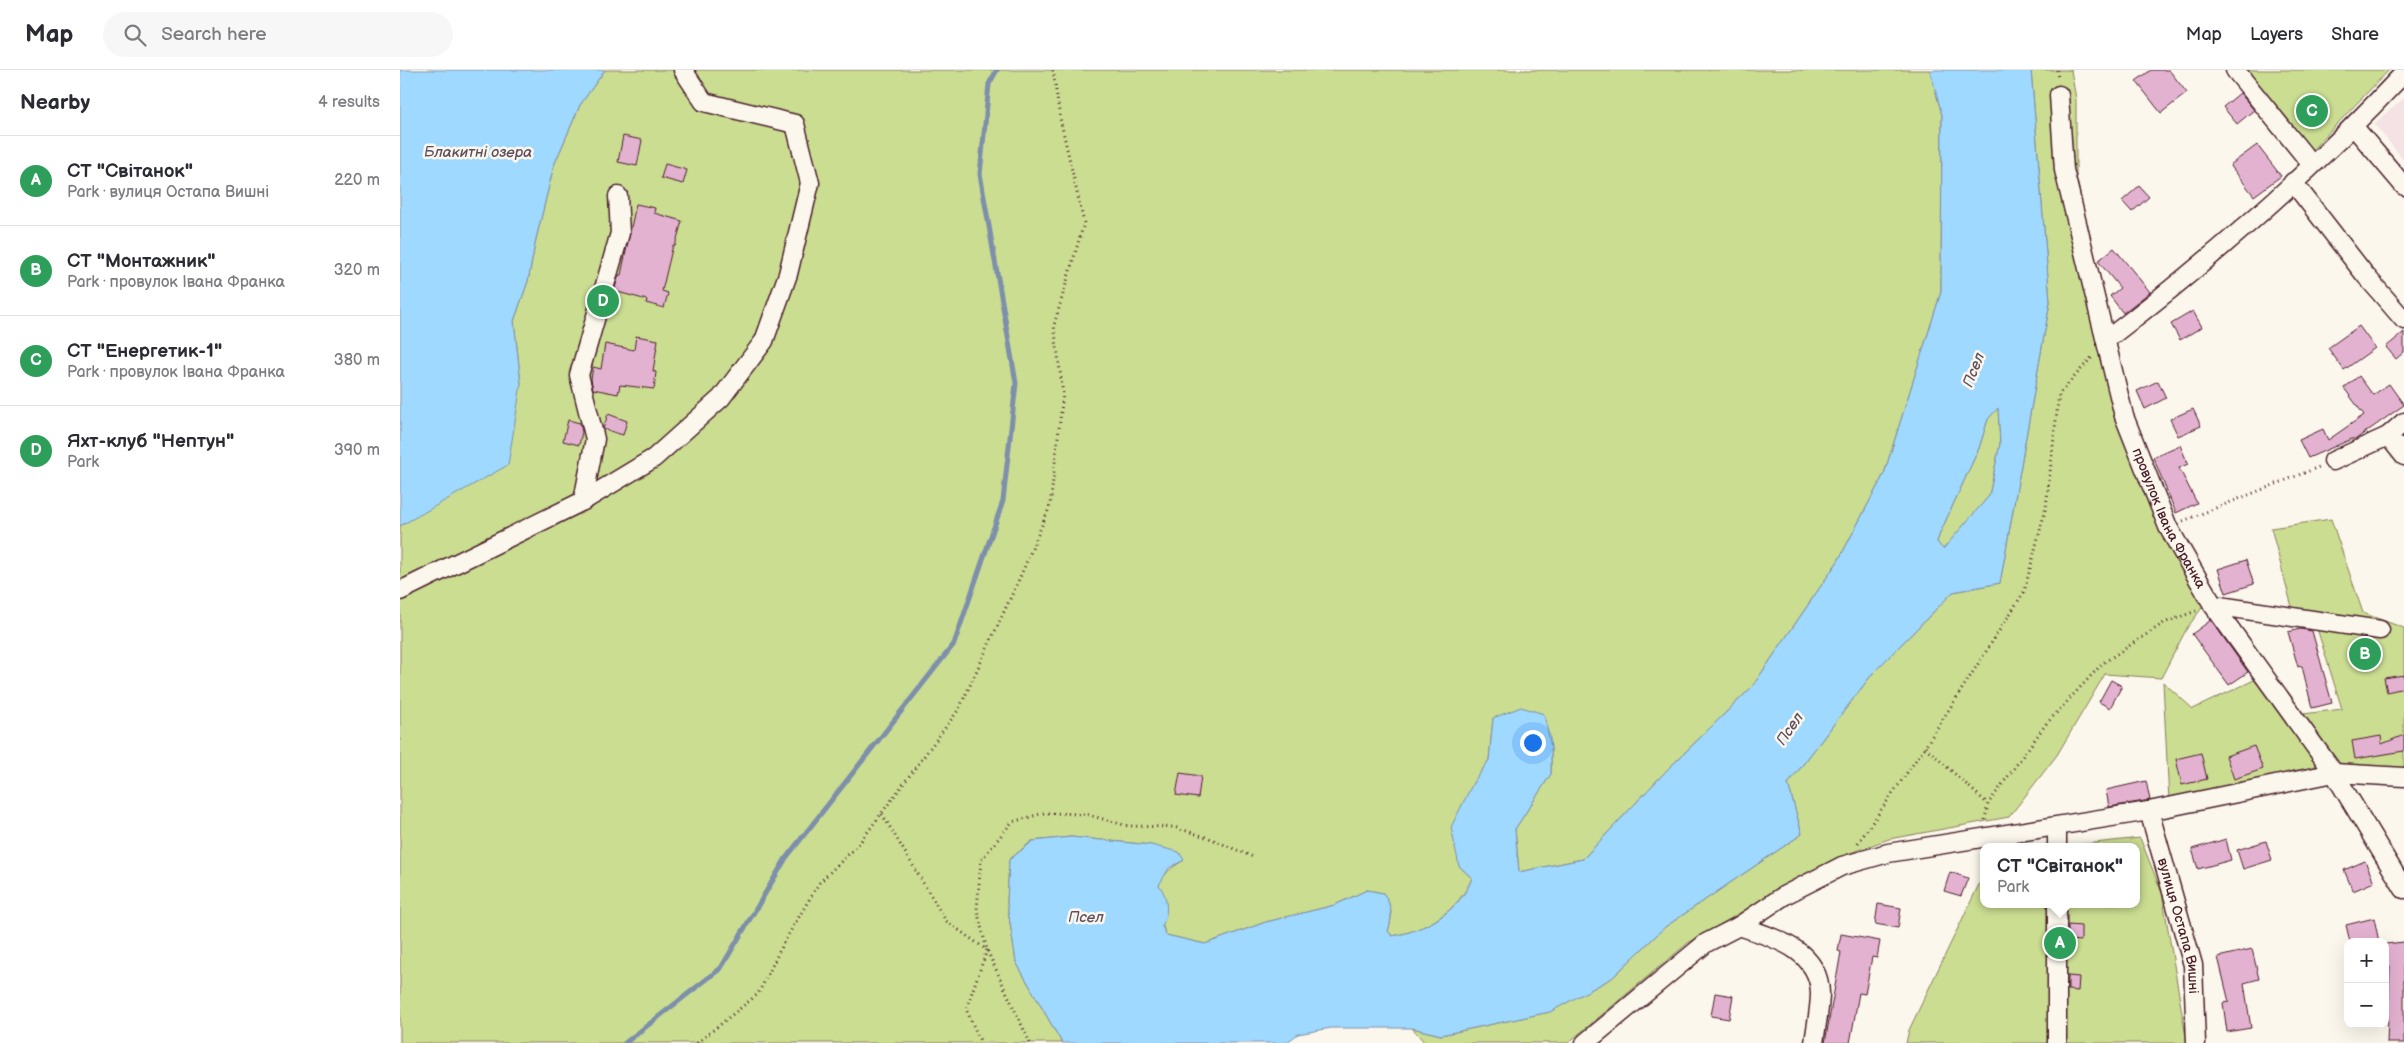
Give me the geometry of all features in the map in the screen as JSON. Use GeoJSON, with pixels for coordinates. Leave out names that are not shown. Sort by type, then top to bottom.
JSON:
{"type":"FeatureCollection","features":[{"type":"Feature","properties":{"kind":"street"},"geometry":{"type":"LineString","coordinates":[[400,591],[583,501],[654,458],[721,398],[764,340],[788,274],[810,183],[795,124],[704,102],[683,70]]}},
{"type":"Feature","properties":{"kind":"street"},"geometry":{"type":"LineString","coordinates":[[2235,70],[2312,165]]}},
{"type":"Feature","properties":{"kind":"street"},"geometry":{"type":"LineString","coordinates":[[2106,340],[2183,281],[2354,127],[2404,73]]}},
{"type":"Feature","properties":{"kind":"street","name":"провулок Івана Франка"},"geometry":{"type":"LineString","coordinates":[[2059,95],[2064,170],[2124,416],[2168,527],[2214,605],[2334,773],[2404,889]]}},
{"type":"Feature","properties":{"kind":"street"},"geometry":{"type":"LineString","coordinates":[[2354,127],[2404,186]]}},
{"type":"Feature","properties":{"kind":"street"},"geometry":{"type":"LineString","coordinates":[[2293,182],[2366,276],[2404,320]]}},
{"type":"Feature","properties":{"kind":"street"},"geometry":{"type":"LineString","coordinates":[[583,501],[595,439],[579,375],[620,233],[618,196]]}},
{"type":"Feature","properties":{"kind":"street"},"geometry":{"type":"LineString","coordinates":[[2333,461],[2388,436],[2404,422]]}},
{"type":"Feature","properties":{"kind":"street"},"geometry":{"type":"LineString","coordinates":[[2388,436],[2404,456]]}},
{"type":"Feature","properties":{"kind":"street"},"geometry":{"type":"LineString","coordinates":[[2214,605],[2380,630]]}},
{"type":"Feature","properties":{"kind":"street"},"geometry":{"type":"LineString","coordinates":[[1586,1043],[1706,943],[1739,926],[1785,896],[1842,866],[1888,853],[2149,811],[2334,773],[2404,777]]}},
{"type":"Feature","properties":{"kind":"street","name":"вулиця Остапа Вишні"},"geometry":{"type":"LineString","coordinates":[[2149,811],[2193,965],[2196,1043]]}},
{"type":"Feature","properties":{"kind":"street"},"geometry":{"type":"LineString","coordinates":[[2057,827],[2057,843]]}},
{"type":"Feature","properties":{"kind":"street"},"geometry":{"type":"LineString","coordinates":[[2057,908],[2057,1043]]}},
{"type":"Feature","properties":{"kind":"street"},"geometry":{"type":"LineString","coordinates":[[1739,926],[1773,937],[1805,954],[1820,991],[1814,1043]]}},
{"type":"Feature","properties":{"kind":"path"},"geometry":{"type":"LineString","coordinates":[[697,1043],[758,994],[784,942],[819,883],[858,845],[959,710],[1021,575],[1050,506],[1063,394],[1054,325],[1084,223],[1060,118],[1053,70]]}},
{"type":"Feature","properties":{"kind":"path"},"geometry":{"type":"LineString","coordinates":[[1842,866],[1925,747],[2024,592],[2046,506],[2059,394],[2106,340]]}},
{"type":"Feature","properties":{"kind":"path"},"geometry":{"type":"LineString","coordinates":[[2168,527],[2333,461]]}},
{"type":"Feature","properties":{"kind":"path"},"geometry":{"type":"LineString","coordinates":[[1983,837],[1988,804],[2046,724],[2103,663],[2164,623],[2214,605]]}},
{"type":"Feature","properties":{"kind":"path"},"geometry":{"type":"LineString","coordinates":[[1925,747],[1988,804]]}},
{"type":"Feature","properties":{"kind":"path"},"geometry":{"type":"LineString","coordinates":[[1030,1043],[987,950],[977,910],[981,860],[1012,822],[1044,813],[1085,814],[1128,826],[1174,826],[1209,838],[1253,857]]}},
{"type":"Feature","properties":{"kind":"path"},"geometry":{"type":"LineString","coordinates":[[882,814],[946,921],[987,950]]}},
{"type":"Feature","properties":{"kind":"path"},"geometry":{"type":"LineString","coordinates":[[980,1043],[966,1009],[987,950]]}},
{"type":"Feature","properties":{"kind":"shaded area"},"geometry":{"type":"Polygon","coordinates":[[[2404,98],[2404,160],[2374,124],[2404,98]]]}},
{"type":"Feature","properties":{"kind":"green space"},"geometry":{"type":"Polygon","coordinates":[[[605,70],[1930,70],[1942,115],[1941,292],[1884,474],[1838,561],[1752,687],[1666,771],[1583,859],[1519,872],[1515,829],[1551,774],[1551,747],[1493,719],[1489,760],[1473,783],[1459,866],[1472,878],[1466,890],[1450,910],[1428,924],[1404,933],[1392,936],[1388,931],[1391,911],[1386,898],[1383,893],[1367,890],[1335,905],[1266,922],[1205,944],[1166,935],[1159,910],[1159,885],[1166,873],[1184,860],[1151,845],[1071,837],[1032,841],[1009,860],[1007,903],[1016,962],[1062,1043],[400,1043],[400,526],[425,510],[521,384],[514,321],[528,281],[554,165],[580,105],[605,70]]]}},
{"type":"Feature","properties":{"kind":"green space"},"geometry":{"type":"Polygon","coordinates":[[[2031,70],[2071,70],[2076,99],[2076,175],[2122,391],[2179,532],[2213,593],[2187,628],[2161,678],[2105,674],[2057,755],[2009,817],[1889,839],[1836,858],[1688,943],[1568,1043],[1425,1043],[1412,1028],[1441,1035],[1549,1012],[1612,978],[1665,927],[1802,834],[1788,784],[1873,673],[1953,592],[2000,583],[2050,302],[2031,70]]]}},
{"type":"Feature","properties":{"kind":"green space"},"geometry":{"type":"Polygon","coordinates":[[[2241,70],[2389,70],[2309,153],[2241,70]]]}},
{"type":"Feature","properties":{"kind":"green space"},"geometry":{"type":"Polygon","coordinates":[[[1998,407],[2000,444],[1989,496],[1943,550],[1937,542],[1940,533],[1979,448],[1988,419],[1998,407]]]}},
{"type":"Feature","properties":{"kind":"green space"},"geometry":{"type":"Polygon","coordinates":[[[2331,519],[2363,613],[2404,628],[2404,769],[2169,801],[2163,682],[2193,709],[2254,680],[2288,716],[2342,709],[2316,625],[2293,611],[2271,528],[2331,519]]]}},
{"type":"Feature","properties":{"kind":"green space"},"geometry":{"type":"Polygon","coordinates":[[[2140,838],[2162,893],[2187,1043],[1906,1043],[1909,1030],[1980,882],[1980,908],[2140,908],[2140,843],[2094,843],[2140,838]]]}},
{"type":"Feature","properties":{"kind":"water","name":"Блакитні озера"},"geometry":{"type":"Polygon","coordinates":[[[400,70],[605,70],[580,105],[554,165],[528,281],[514,321],[521,384],[508,465],[400,526],[400,70]]]}},
{"type":"Feature","properties":{"kind":"water","name":"Псел"},"geometry":{"type":"Polygon","coordinates":[[[1930,70],[2031,70],[2050,302],[2000,583],[1953,592],[1873,673],[1788,784],[1802,834],[1665,927],[1612,978],[1550,1012],[1441,1035],[1412,1028],[1331,1028],[1298,1034],[1286,1043],[1062,1043],[1016,962],[1007,903],[1009,860],[1033,841],[1071,837],[1151,845],[1179,852],[1184,860],[1169,868],[1159,885],[1166,900],[1166,916],[1162,926],[1166,935],[1205,944],[1266,922],[1335,905],[1367,890],[1383,893],[1386,898],[1391,911],[1388,931],[1392,936],[1429,924],[1450,910],[1466,890],[1472,878],[1459,866],[1451,827],[1473,783],[1489,760],[1493,718],[1521,707],[1544,714],[1551,747],[1551,774],[1515,829],[1519,872],[1583,859],[1666,771],[1752,687],[1838,561],[1884,474],[1941,292],[1942,115],[1930,70]],[[1998,408],[1988,419],[1979,448],[1940,533],[1937,542],[1943,549],[1989,496],[2000,444],[1998,408]]]}},
{"type":"Feature","properties":{"kind":"building"},"geometry":{"type":"Polygon","coordinates":[[[2151,70],[2169,70],[2187,93],[2161,113],[2136,81],[2151,70]]]}},
{"type":"Feature","properties":{"kind":"building"},"geometry":{"type":"Polygon","coordinates":[[[2240,93],[2254,110],[2237,124],[2223,107],[2240,93]]]}},
{"type":"Feature","properties":{"kind":"building"},"geometry":{"type":"Polygon","coordinates":[[[623,136],[642,140],[637,166],[618,162],[623,136]]]}},
{"type":"Feature","properties":{"kind":"building"},"geometry":{"type":"Polygon","coordinates":[[[2257,145],[2281,176],[2254,196],[2230,165],[2257,145]]]}},
{"type":"Feature","properties":{"kind":"building"},"geometry":{"type":"Polygon","coordinates":[[[665,164],[687,170],[683,184],[661,178],[665,164]]]}},
{"type":"Feature","properties":{"kind":"building"},"geometry":{"type":"Polygon","coordinates":[[[2139,186],[2149,197],[2132,212],[2122,201],[2139,186]]]}},
{"type":"Feature","properties":{"kind":"building"},"geometry":{"type":"Polygon","coordinates":[[[636,204],[655,208],[654,213],[682,221],[675,246],[673,245],[662,291],[668,293],[664,308],[646,303],[647,300],[614,291],[619,275],[621,275],[636,204]]]}},
{"type":"Feature","properties":{"kind":"building"},"geometry":{"type":"Polygon","coordinates":[[[2114,248],[2150,292],[2123,313],[2110,296],[2120,288],[2098,261],[2114,248]]]}},
{"type":"Feature","properties":{"kind":"building"},"geometry":{"type":"Polygon","coordinates":[[[2193,311],[2202,327],[2180,340],[2171,324],[2193,311]]]}},
{"type":"Feature","properties":{"kind":"building"},"geometry":{"type":"Polygon","coordinates":[[[2359,326],[2375,348],[2344,370],[2328,348],[2359,326]]]}},
{"type":"Feature","properties":{"kind":"building"},"geometry":{"type":"Polygon","coordinates":[[[2404,332],[2404,352],[2396,359],[2386,347],[2404,332]]]}},
{"type":"Feature","properties":{"kind":"building"},"geometry":{"type":"Polygon","coordinates":[[[636,336],[658,340],[653,371],[656,372],[654,389],[620,385],[618,394],[593,389],[591,379],[593,367],[601,369],[605,344],[634,350],[636,336]]]}},
{"type":"Feature","properties":{"kind":"building"},"geometry":{"type":"Polygon","coordinates":[[[2359,376],[2373,395],[2389,384],[2404,405],[2356,439],[2308,458],[2299,440],[2323,429],[2328,440],[2364,415],[2344,388],[2359,376]]]}},
{"type":"Feature","properties":{"kind":"building"},"geometry":{"type":"Polygon","coordinates":[[[2158,381],[2166,398],[2145,409],[2137,391],[2158,381]]]}},
{"type":"Feature","properties":{"kind":"building"},"geometry":{"type":"Polygon","coordinates":[[[2193,409],[2201,426],[2178,436],[2170,419],[2193,409]]]}},
{"type":"Feature","properties":{"kind":"building"},"geometry":{"type":"Polygon","coordinates":[[[608,414],[627,421],[623,435],[603,429],[608,414]]]}},
{"type":"Feature","properties":{"kind":"building"},"geometry":{"type":"Polygon","coordinates":[[[568,420],[580,423],[582,432],[579,445],[563,441],[568,420]]]}},
{"type":"Feature","properties":{"kind":"building"},"geometry":{"type":"Polygon","coordinates":[[[2180,445],[2188,464],[2179,468],[2197,503],[2176,513],[2153,457],[2180,445]]]}},
{"type":"Feature","properties":{"kind":"building"},"geometry":{"type":"Polygon","coordinates":[[[2246,560],[2254,584],[2226,593],[2218,569],[2246,560]]]}},
{"type":"Feature","properties":{"kind":"building"},"geometry":{"type":"Polygon","coordinates":[[[2211,620],[2248,672],[2229,685],[2192,634],[2211,620]]]}},
{"type":"Feature","properties":{"kind":"building"},"geometry":{"type":"Polygon","coordinates":[[[2300,629],[2312,631],[2332,703],[2312,708],[2302,666],[2298,667],[2288,632],[2300,629]]]}},
{"type":"Feature","properties":{"kind":"building"},"geometry":{"type":"Polygon","coordinates":[[[2404,675],[2404,688],[2387,692],[2384,678],[2404,675]]]}},
{"type":"Feature","properties":{"kind":"building"},"geometry":{"type":"Polygon","coordinates":[[[2111,680],[2122,686],[2110,708],[2099,702],[2111,680]]]}},
{"type":"Feature","properties":{"kind":"building"},"geometry":{"type":"Polygon","coordinates":[[[2404,735],[2404,751],[2355,759],[2352,741],[2381,736],[2382,744],[2404,735]]]}},
{"type":"Feature","properties":{"kind":"building"},"geometry":{"type":"Polygon","coordinates":[[[2254,746],[2263,769],[2234,779],[2226,756],[2254,746]]]}},
{"type":"Feature","properties":{"kind":"building"},"geometry":{"type":"Polygon","coordinates":[[[2201,753],[2207,779],[2182,785],[2176,759],[2201,753]]]}},
{"type":"Feature","properties":{"kind":"building"},"geometry":{"type":"Polygon","coordinates":[[[1180,773],[1201,776],[1198,798],[1176,795],[1180,773]]]}},
{"type":"Feature","properties":{"kind":"building"},"geometry":{"type":"Polygon","coordinates":[[[2146,781],[2150,800],[2109,807],[2106,790],[2146,781]]]}},
{"type":"Feature","properties":{"kind":"building"},"geometry":{"type":"Polygon","coordinates":[[[2226,839],[2231,860],[2198,869],[2192,849],[2226,839]]]}},
{"type":"Feature","properties":{"kind":"building"},"geometry":{"type":"Polygon","coordinates":[[[2266,841],[2272,860],[2243,869],[2237,850],[2266,841]]]}},
{"type":"Feature","properties":{"kind":"building"},"geometry":{"type":"Polygon","coordinates":[[[2365,861],[2374,882],[2353,891],[2344,870],[2365,861]]]}},
{"type":"Feature","properties":{"kind":"building"},"geometry":{"type":"Polygon","coordinates":[[[1950,872],[1968,878],[1961,896],[1944,891],[1950,872]]]}},
{"type":"Feature","properties":{"kind":"building"},"geometry":{"type":"Polygon","coordinates":[[[1878,904],[1901,908],[1898,928],[1875,924],[1878,904]]]}},
{"type":"Feature","properties":{"kind":"building"},"geometry":{"type":"Polygon","coordinates":[[[2374,918],[2378,938],[2349,938],[2346,925],[2374,918]]]}},
{"type":"Feature","properties":{"kind":"building"},"geometry":{"type":"Polygon","coordinates":[[[2068,925],[2081,926],[2081,941],[2068,940],[2068,925]]]}},
{"type":"Feature","properties":{"kind":"building"},"geometry":{"type":"Polygon","coordinates":[[[1841,934],[1880,941],[1877,958],[1872,957],[1865,994],[1859,993],[1850,1043],[1825,1043],[1841,952],[1838,951],[1841,934]]]}},
{"type":"Feature","properties":{"kind":"building"},"geometry":{"type":"Polygon","coordinates":[[[2404,942],[2404,1043],[2387,1043],[2389,1028],[2389,944],[2404,942]]]}},
{"type":"Feature","properties":{"kind":"building"},"geometry":{"type":"Polygon","coordinates":[[[2252,949],[2259,979],[2244,983],[2251,1028],[2227,1032],[2223,1003],[2229,1002],[2218,957],[2252,949]]]}},
{"type":"Feature","properties":{"kind":"building"},"geometry":{"type":"Polygon","coordinates":[[[2068,976],[2079,977],[2078,991],[2068,990],[2068,976]]]}},
{"type":"Feature","properties":{"kind":"building"},"geometry":{"type":"Polygon","coordinates":[[[1715,993],[1733,996],[1729,1019],[1711,1016],[1715,993]]]}},
{"type":"Feature","properties":{"kind":"waterway"},"geometry":{"type":"LineString","coordinates":[[625,1043],[721,968],[786,858],[954,644],[1003,501],[1016,383],[980,174],[989,84],[997,70]]}},
{"type":"Feature","properties":{"kind":"place","name":"СТ \"Енергетик-1\""},"geometry":{"type":"Point","coordinates":[2312,111]}},
{"type":"Feature","properties":{"kind":"place","name":"Яхт-клуб \"Нептун\""},"geometry":{"type":"Point","coordinates":[603,301]}},
{"type":"Feature","properties":{"kind":"place","name":"СТ \"Монтажник\""},"geometry":{"type":"Point","coordinates":[2365,654]}},
{"type":"Feature","properties":{"kind":"place","name":"СТ \"Світанок\""},"geometry":{"type":"Point","coordinates":[2060,943]}}]}
